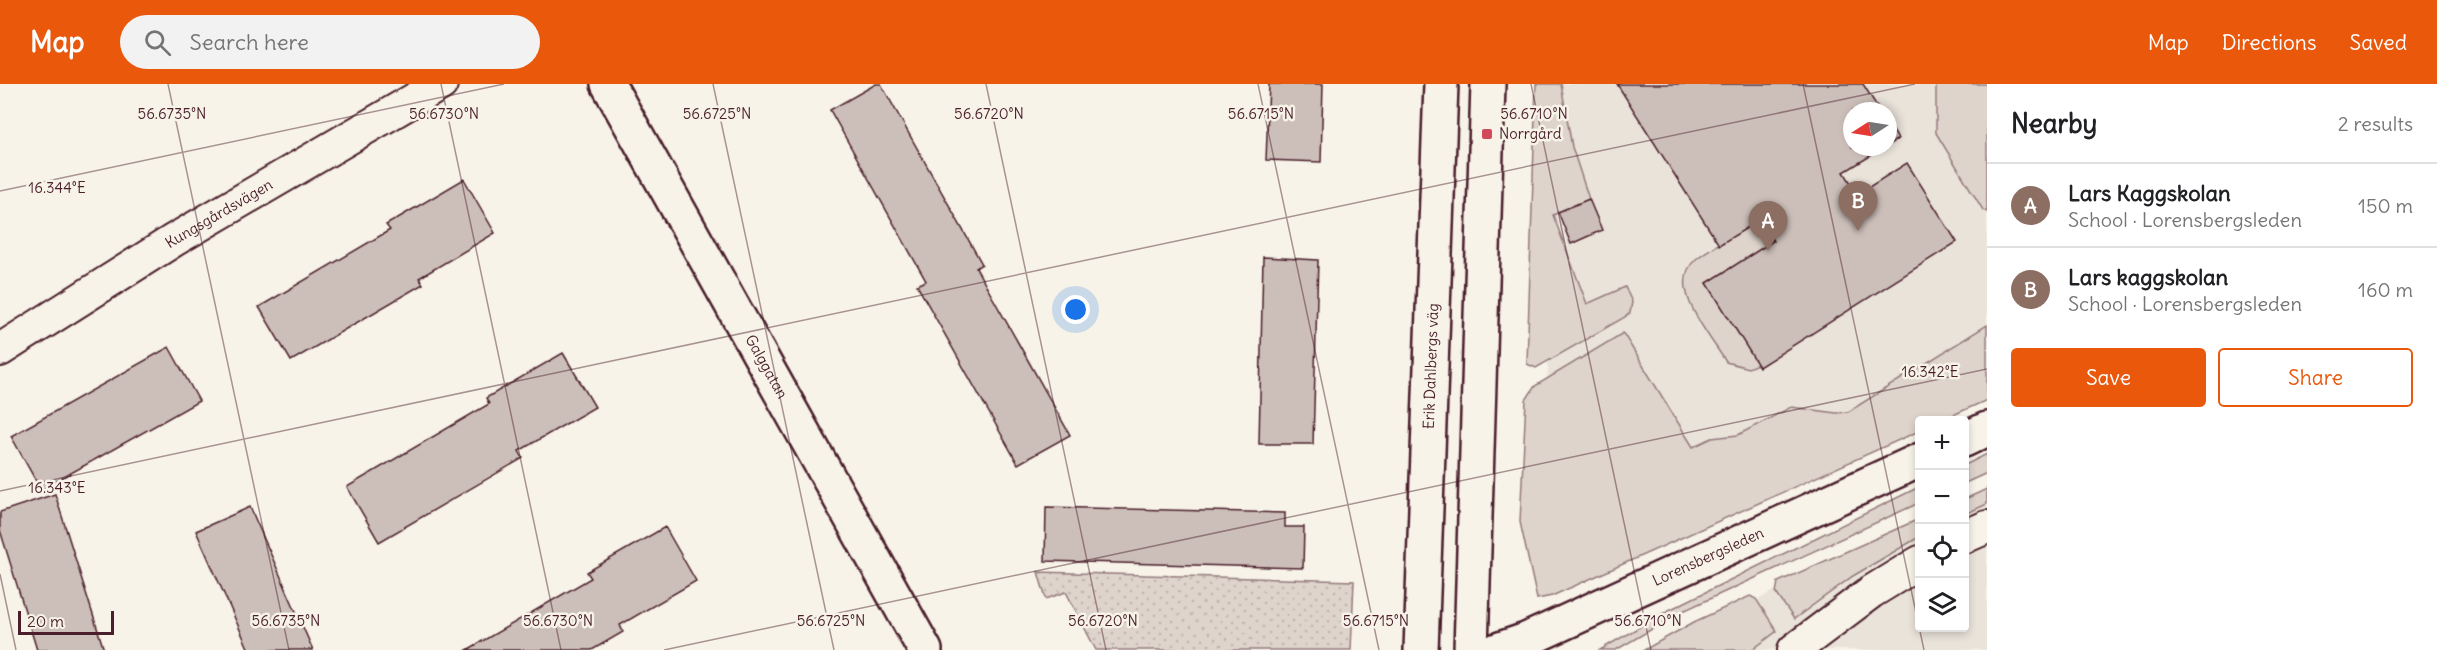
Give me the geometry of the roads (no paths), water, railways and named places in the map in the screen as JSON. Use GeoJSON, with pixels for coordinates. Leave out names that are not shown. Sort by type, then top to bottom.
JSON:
{"type":"FeatureCollection","features":[{"type":"Feature","properties":{"kind":"street","name":"Kungsgårdsvägen"},"geometry":{"type":"LineString","coordinates":[[0,350],[174,240],[441,84]]}},
{"type":"Feature","properties":{"kind":"street","name":"Galggatan"},"geometry":{"type":"LineString","coordinates":[[608,84],[925,650]]}},
{"type":"Feature","properties":{"kind":"street","name":"Erik Dahlbergs väg"},"geometry":{"type":"LineString","coordinates":[[1420,650],[1441,84]]}},
{"type":"Feature","properties":{"kind":"street"},"geometry":{"type":"LineString","coordinates":[[1471,650],[1488,84]]}},
{"type":"Feature","properties":{"kind":"street"},"geometry":{"type":"LineString","coordinates":[[1969,438],[1987,429]]}},
{"type":"Feature","properties":{"kind":"street","name":"Lorensbergsleden"},"geometry":{"type":"LineString","coordinates":[[1497,650],[1526,640],[1915,462]]}},
{"type":"Feature","properties":{"kind":"street"},"geometry":{"type":"LineString","coordinates":[[1969,535],[1987,527]]}},
{"type":"Feature","properties":{"kind":"street"},"geometry":{"type":"LineString","coordinates":[[1794,650],[1872,592],[1915,565]]}},
{"type":"Feature","properties":{"kind":"place","name":"Norrgård"},"geometry":{"type":"Point","coordinates":[1487,134]}},
{"type":"Feature","properties":{"kind":"place","name":"Lars kaggskolan"},"geometry":{"type":"Point","coordinates":[1858,231]}},
{"type":"Feature","properties":{"kind":"place","name":"Lars Kaggskolan"},"geometry":{"type":"Point","coordinates":[1768,251]}}]}
